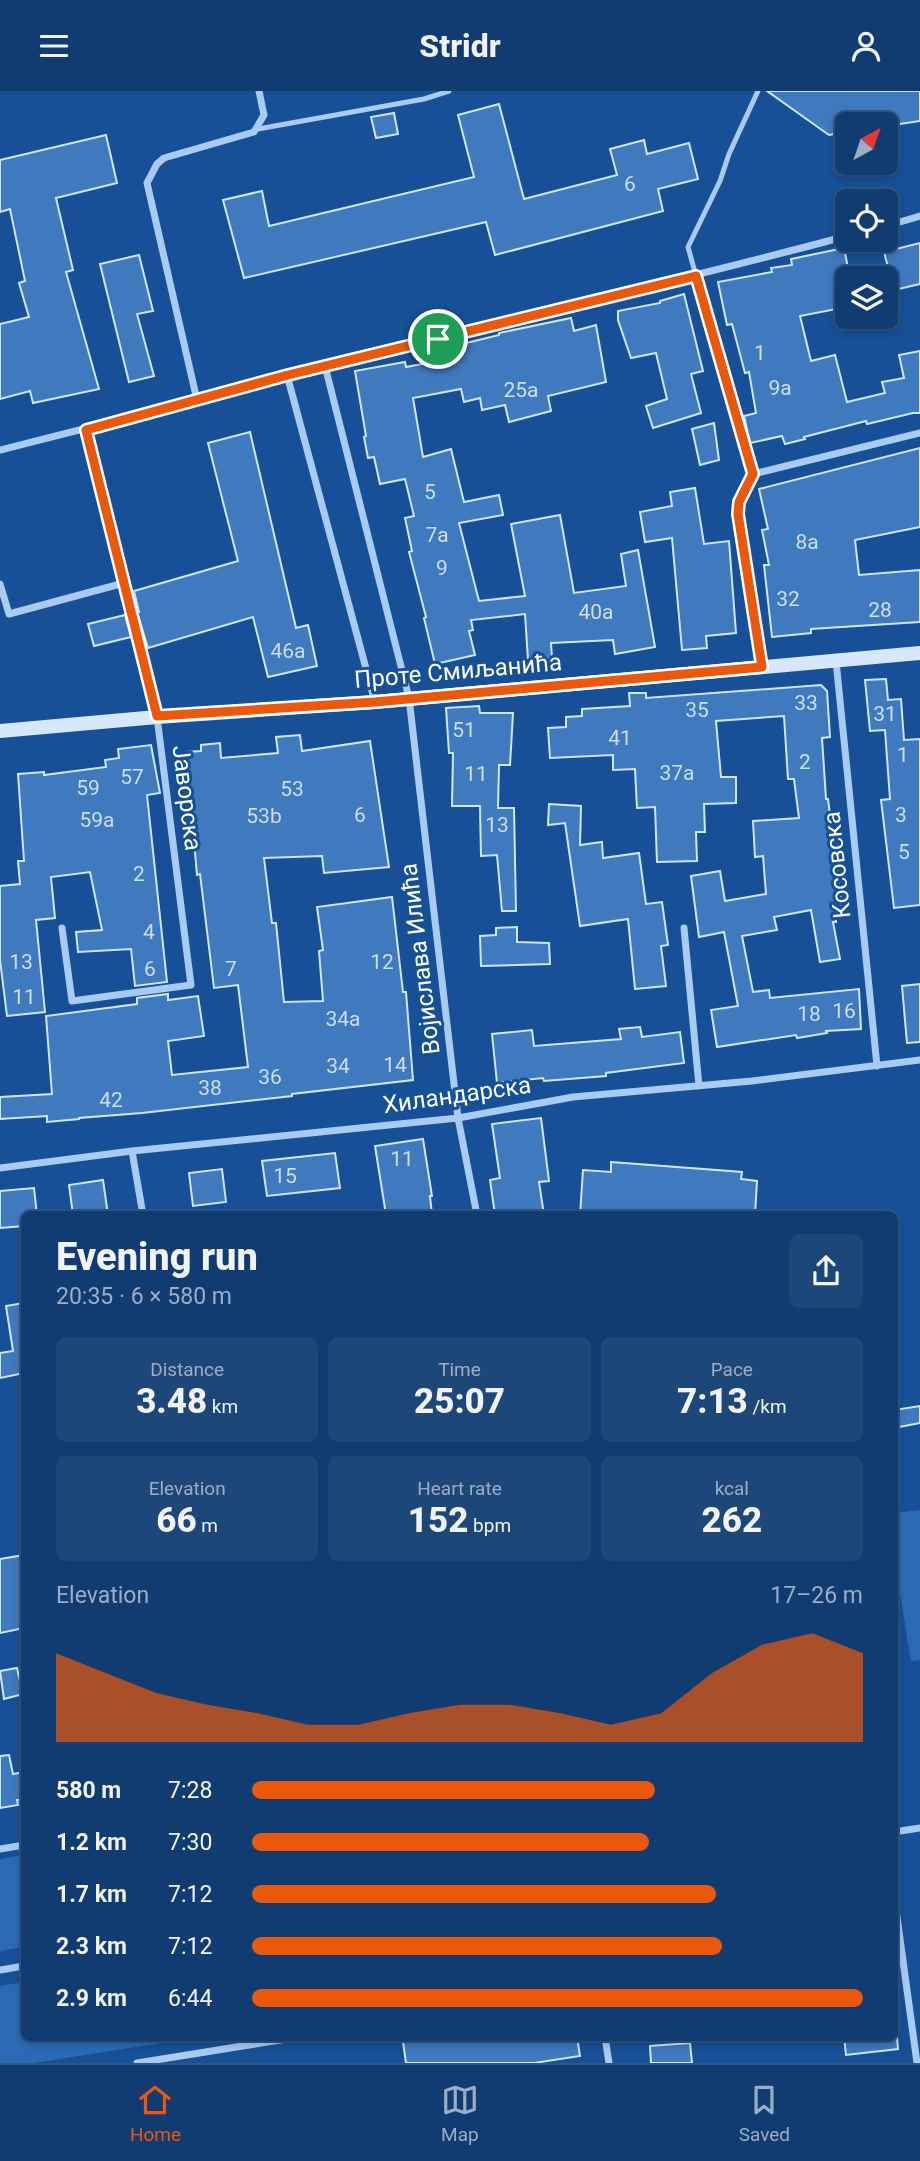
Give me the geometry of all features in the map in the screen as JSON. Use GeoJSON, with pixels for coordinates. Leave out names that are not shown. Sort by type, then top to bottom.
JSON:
{"type":"FeatureCollection","features":[{"type":"Feature","properties":{"kind":"street"},"geometry":{"type":"LineString","coordinates":[[197,400],[147,183],[157,164],[174,153],[250,135],[258,129],[264,115],[259,91]]}},
{"type":"Feature","properties":{"kind":"street"},"geometry":{"type":"LineString","coordinates":[[898,222],[920,216]]}},
{"type":"Feature","properties":{"kind":"street"},"geometry":{"type":"LineString","coordinates":[[0,450],[86,430],[288,375],[696,276],[835,239]]}},
{"type":"Feature","properties":{"kind":"street"},"geometry":{"type":"LineString","coordinates":[[696,276],[753,474],[739,502],[738,514],[762,667]]}},
{"type":"Feature","properties":{"kind":"street","name":"Војислава Илића"},"geometry":{"type":"LineString","coordinates":[[326,366],[409,698],[458,1118],[476,1211]]}},
{"type":"Feature","properties":{"kind":"street"},"geometry":{"type":"LineString","coordinates":[[288,375],[375,702]]}},
{"type":"Feature","properties":{"kind":"street","name":"Јаворска"},"geometry":{"type":"LineString","coordinates":[[62,928],[72,1001],[191,985],[157,716],[86,430]]}},
{"type":"Feature","properties":{"kind":"street"},"geometry":{"type":"LineString","coordinates":[[753,474],[920,433]]}},
{"type":"Feature","properties":{"kind":"street"},"geometry":{"type":"LineString","coordinates":[[0,584],[9,614],[124,583]]}},
{"type":"Feature","properties":{"kind":"street","name":"Проте Смиљанића"},"geometry":{"type":"LineString","coordinates":[[0,731],[157,716],[375,702],[920,653]]}},
{"type":"Feature","properties":{"kind":"street","name":"Косовска"},"geometry":{"type":"LineString","coordinates":[[836,660],[877,1066]]}},
{"type":"Feature","properties":{"kind":"street"},"geometry":{"type":"LineString","coordinates":[[684,927],[699,1086]]}},
{"type":"Feature","properties":{"kind":"street","name":"Хиландарска"},"geometry":{"type":"LineString","coordinates":[[0,1168],[132,1151],[458,1118],[573,1097],[699,1086],[920,1060]]}},
{"type":"Feature","properties":{"kind":"street"},"geometry":{"type":"LineString","coordinates":[[132,1151],[142,1211]]}},
{"type":"Feature","properties":{"kind":"street"},"geometry":{"type":"LineString","coordinates":[[898,1831],[920,1828]]}},
{"type":"Feature","properties":{"kind":"street"},"geometry":{"type":"LineString","coordinates":[[0,1849],[21,1846]]}},
{"type":"Feature","properties":{"kind":"street"},"geometry":{"type":"LineString","coordinates":[[898,1924],[917,2063]]}},
{"type":"Feature","properties":{"kind":"street"},"geometry":{"type":"LineString","coordinates":[[0,1970],[21,1966]]}},
{"type":"Feature","properties":{"kind":"street"},"geometry":{"type":"LineString","coordinates":[[137,2063],[274,2041]]}},
{"type":"Feature","properties":{"kind":"street"},"geometry":{"type":"LineString","coordinates":[[606,2041],[609,2063]]}},
{"type":"Feature","properties":{"kind":"lane"},"geometry":{"type":"LineString","coordinates":[[258,129],[424,99],[449,91]]}},
{"type":"Feature","properties":{"kind":"lane"},"geometry":{"type":"LineString","coordinates":[[696,276],[688,247],[720,181],[729,154],[758,91]]}},
{"type":"Feature","properties":{"kind":"shaded area"},"geometry":{"type":"Polygon","coordinates":[[[920,1510],[920,1660],[911,1661],[898,1581],[898,1513],[920,1510]]]}},
{"type":"Feature","properties":{"kind":"shaded area"},"geometry":{"type":"Polygon","coordinates":[[[21,1856],[21,1948],[0,1951],[0,1859],[21,1856]]]}},
{"type":"Feature","properties":{"kind":"shaded area"},"geometry":{"type":"Polygon","coordinates":[[[21,1982],[21,2041],[174,2041],[34,2063],[0,2063],[0,1986],[21,1982]]]}},
{"type":"Feature","properties":{"kind":"building"},"geometry":{"type":"Polygon","coordinates":[[[767,91],[920,91],[920,121],[898,124],[898,112],[835,112],[835,134],[829,135],[767,91]]]}},
{"type":"Feature","properties":{"kind":"building"},"geometry":{"type":"Polygon","coordinates":[[[499,104],[524,199],[617,175],[610,149],[644,140],[647,154],[689,143],[698,179],[658,189],[663,211],[495,255],[486,222],[244,278],[223,200],[262,191],[269,226],[474,177],[458,115],[499,104]]]}},
{"type":"Feature","properties":{"kind":"building"},"geometry":{"type":"Polygon","coordinates":[[[394,113],[398,134],[376,138],[371,117],[394,113]]]}},
{"type":"Feature","properties":{"kind":"building"},"geometry":{"type":"Polygon","coordinates":[[[106,135],[117,183],[56,198],[73,270],[66,272],[99,389],[33,403],[30,391],[0,399],[0,324],[29,317],[19,283],[25,281],[10,209],[0,212],[0,160],[106,135]]]}},
{"type":"Feature","properties":{"kind":"building"},"geometry":{"type":"Polygon","coordinates":[[[920,243],[920,284],[898,289],[898,266],[888,266],[884,252],[898,252],[898,248],[920,243]]]}},
{"type":"Feature","properties":{"kind":"building"},"geometry":{"type":"Polygon","coordinates":[[[835,250],[845,252],[848,266],[835,266],[835,309],[800,316],[811,361],[835,355],[847,402],[885,393],[882,382],[904,378],[899,355],[920,351],[920,413],[867,424],[866,421],[785,444],[782,436],[750,443],[744,416],[756,413],[749,372],[745,373],[732,324],[727,325],[718,282],[772,272],[771,268],[792,265],[791,259],[835,250]]]}},
{"type":"Feature","properties":{"kind":"building"},"geometry":{"type":"Polygon","coordinates":[[[139,255],[153,311],[137,314],[154,376],[129,382],[100,264],[139,255]]]}},
{"type":"Feature","properties":{"kind":"building"},"geometry":{"type":"Polygon","coordinates":[[[684,294],[703,371],[691,374],[701,413],[653,428],[646,406],[667,399],[656,353],[631,358],[618,320],[618,311],[660,303],[684,294]]]}},
{"type":"Feature","properties":{"kind":"building"},"geometry":{"type":"Polygon","coordinates":[[[571,318],[574,331],[596,325],[606,382],[548,396],[551,411],[509,422],[505,405],[482,410],[480,398],[464,402],[461,389],[413,398],[423,457],[451,449],[464,502],[499,495],[503,515],[459,523],[479,601],[525,596],[511,524],[560,515],[574,593],[626,586],[621,554],[638,550],[655,647],[615,654],[613,640],[551,643],[552,658],[528,660],[525,614],[471,620],[473,630],[469,631],[475,655],[435,664],[409,552],[412,551],[405,518],[414,516],[405,479],[380,484],[374,457],[368,458],[355,371],[405,362],[406,367],[453,358],[450,347],[499,333],[571,318]]]}},
{"type":"Feature","properties":{"kind":"building"},"geometry":{"type":"Polygon","coordinates":[[[714,423],[719,460],[700,465],[692,429],[714,423]]]}},
{"type":"Feature","properties":{"kind":"building"},"geometry":{"type":"Polygon","coordinates":[[[250,432],[296,628],[308,625],[317,666],[268,677],[253,617],[148,648],[134,591],[238,561],[208,443],[250,432]]]}},
{"type":"Feature","properties":{"kind":"building"},"geometry":{"type":"Polygon","coordinates":[[[920,448],[920,527],[855,540],[859,575],[920,570],[920,622],[811,629],[811,633],[772,637],[764,565],[769,565],[762,530],[768,529],[759,489],[920,448]]]}},
{"type":"Feature","properties":{"kind":"building"},"geometry":{"type":"Polygon","coordinates":[[[695,488],[704,544],[729,541],[736,633],[706,636],[707,648],[682,650],[672,538],[645,542],[640,512],[672,506],[670,492],[695,488]]]}},
{"type":"Feature","properties":{"kind":"building"},"geometry":{"type":"Polygon","coordinates":[[[125,615],[131,637],[94,646],[88,624],[125,615]]]}},
{"type":"Feature","properties":{"kind":"building"},"geometry":{"type":"Polygon","coordinates":[[[886,679],[888,700],[901,699],[904,740],[920,739],[920,905],[894,908],[881,800],[890,799],[885,730],[870,731],[865,680],[886,679]]]}},
{"type":"Feature","properties":{"kind":"building"},"geometry":{"type":"Polygon","coordinates":[[[821,685],[827,691],[830,737],[822,738],[826,799],[842,908],[835,909],[836,922],[833,922],[840,959],[820,962],[811,910],[774,917],[777,930],[742,936],[753,992],[769,990],[770,998],[859,989],[861,1029],[826,1031],[827,1033],[797,1038],[796,1035],[717,1047],[711,1010],[738,1006],[724,932],[699,937],[691,876],[720,871],[725,901],[766,894],[763,856],[755,857],[753,821],[799,818],[794,779],[788,779],[784,716],[716,721],[721,777],[736,777],[736,803],[704,804],[705,832],[696,832],[697,861],[657,862],[655,807],[637,808],[635,769],[613,770],[613,755],[550,758],[548,728],[566,727],[566,717],[582,716],[582,709],[630,706],[629,693],[646,693],[646,698],[821,685]]]}},
{"type":"Feature","properties":{"kind":"building"},"geometry":{"type":"Polygon","coordinates":[[[479,706],[480,713],[513,713],[510,765],[499,765],[498,808],[514,808],[516,911],[502,911],[497,855],[481,856],[480,806],[452,806],[453,753],[449,753],[446,708],[479,706]]]}},
{"type":"Feature","properties":{"kind":"building"},"geometry":{"type":"Polygon","coordinates":[[[300,735],[302,751],[370,741],[389,867],[324,873],[322,856],[264,858],[272,923],[276,923],[284,1002],[323,1001],[319,951],[323,950],[317,907],[392,897],[403,992],[406,992],[413,1080],[79,1119],[47,1122],[47,1116],[0,1119],[0,1097],[52,1094],[46,1016],[137,1004],[137,998],[168,994],[168,1000],[198,996],[204,1036],[168,1041],[172,1075],[248,1067],[238,985],[214,988],[200,874],[197,875],[186,752],[201,751],[201,745],[220,743],[221,758],[278,753],[276,737],[300,735]]]}},
{"type":"Feature","properties":{"kind":"building"},"geometry":{"type":"Polygon","coordinates":[[[151,745],[160,793],[147,795],[167,982],[135,986],[131,949],[78,952],[76,932],[102,930],[90,872],[51,877],[55,918],[36,920],[45,1012],[7,1016],[0,960],[0,886],[20,884],[18,861],[24,861],[18,774],[44,772],[44,775],[106,767],[105,760],[119,758],[118,749],[151,745]]]}},
{"type":"Feature","properties":{"kind":"building"},"geometry":{"type":"Polygon","coordinates":[[[549,804],[581,806],[580,845],[602,842],[603,858],[639,853],[646,904],[662,902],[668,945],[661,946],[666,986],[635,989],[628,919],[580,926],[565,823],[548,825],[549,804]]]}},
{"type":"Feature","properties":{"kind":"building"},"geometry":{"type":"Polygon","coordinates":[[[517,927],[517,942],[549,943],[550,964],[481,966],[480,936],[496,935],[496,928],[517,927]]]}},
{"type":"Feature","properties":{"kind":"building"},"geometry":{"type":"Polygon","coordinates":[[[920,984],[920,1042],[907,1043],[902,986],[920,984]]]}},
{"type":"Feature","properties":{"kind":"building"},"geometry":{"type":"Polygon","coordinates":[[[640,1027],[642,1037],[680,1032],[684,1063],[606,1073],[606,1076],[497,1083],[492,1034],[532,1030],[534,1046],[621,1039],[619,1029],[640,1027]]]}},
{"type":"Feature","properties":{"kind":"building"},"geometry":{"type":"Polygon","coordinates":[[[541,1118],[549,1181],[539,1182],[543,1211],[494,1211],[490,1180],[500,1178],[492,1124],[541,1118]]]}},
{"type":"Feature","properties":{"kind":"building"},"geometry":{"type":"Polygon","coordinates":[[[423,1139],[432,1196],[432,1211],[385,1211],[375,1146],[423,1139]]]}},
{"type":"Feature","properties":{"kind":"building"},"geometry":{"type":"Polygon","coordinates":[[[335,1153],[340,1188],[267,1196],[262,1161],[335,1153]]]}},
{"type":"Feature","properties":{"kind":"building"},"geometry":{"type":"Polygon","coordinates":[[[611,1162],[742,1172],[741,1179],[757,1181],[755,1211],[580,1211],[583,1170],[611,1172],[611,1162]]]}},
{"type":"Feature","properties":{"kind":"building"},"geometry":{"type":"Polygon","coordinates":[[[222,1169],[226,1202],[193,1206],[189,1173],[222,1169]]]}},
{"type":"Feature","properties":{"kind":"building"},"geometry":{"type":"Polygon","coordinates":[[[103,1180],[107,1211],[72,1211],[69,1185],[103,1180]]]}},
{"type":"Feature","properties":{"kind":"building"},"geometry":{"type":"Polygon","coordinates":[[[34,1188],[37,1211],[21,1211],[21,1226],[0,1228],[0,1191],[34,1188]]]}},
{"type":"Feature","properties":{"kind":"building"},"geometry":{"type":"Polygon","coordinates":[[[21,1304],[21,1374],[0,1378],[0,1353],[13,1351],[6,1306],[21,1304]]]}},
{"type":"Feature","properties":{"kind":"building"},"geometry":{"type":"Polygon","coordinates":[[[920,1406],[920,1423],[898,1427],[898,1409],[920,1406]]]}},
{"type":"Feature","properties":{"kind":"building"},"geometry":{"type":"Polygon","coordinates":[[[21,1556],[21,1629],[0,1633],[0,1559],[21,1556]]]}},
{"type":"Feature","properties":{"kind":"building"},"geometry":{"type":"Polygon","coordinates":[[[17,1668],[21,1695],[4,1699],[0,1671],[17,1668]]]}},
{"type":"Feature","properties":{"kind":"building"},"geometry":{"type":"Polygon","coordinates":[[[9,1755],[13,1774],[21,1773],[21,1800],[17,1800],[18,1805],[0,1808],[0,1756],[9,1755]]]}},
{"type":"Feature","properties":{"kind":"building"},"geometry":{"type":"Polygon","coordinates":[[[578,2041],[580,2056],[534,2063],[406,2063],[403,2042],[578,2041]]]}},
{"type":"Feature","properties":{"kind":"building"},"geometry":{"type":"Polygon","coordinates":[[[844,2041],[897,2041],[898,2049],[846,2055],[844,2041]]]}},
{"type":"Feature","properties":{"kind":"building"},"geometry":{"type":"Polygon","coordinates":[[[690,2043],[692,2063],[651,2063],[650,2046],[690,2043]]]}},
{"type":"Feature","properties":{"kind":"route"},"geometry":{"type":"LineString","coordinates":[[696,276],[753,474],[739,502],[738,514],[762,667],[375,702],[157,716],[86,430],[288,375],[438,339],[696,276]]}}]}
